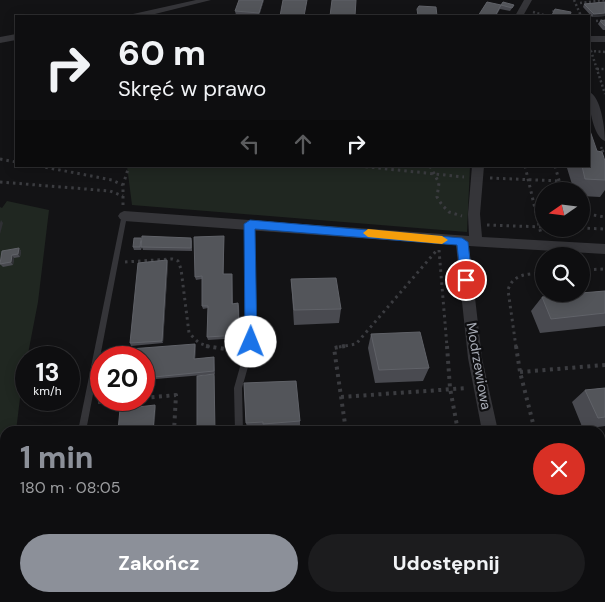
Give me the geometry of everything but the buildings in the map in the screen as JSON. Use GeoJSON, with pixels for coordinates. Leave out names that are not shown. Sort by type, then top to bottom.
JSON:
{"type":"FeatureCollection","features":[{"type":"Feature","properties":{"kind":"street"},"geometry":{"type":"LineString","coordinates":[[140,15],[206,0]]}},
{"type":"Feature","properties":{"kind":"street"},"geometry":{"type":"LineString","coordinates":[[520,15],[528,0]]}},
{"type":"Feature","properties":{"kind":"street"},"geometry":{"type":"LineString","coordinates":[[0,40],[15,37]]}},
{"type":"Feature","properties":{"kind":"street"},"geometry":{"type":"LineString","coordinates":[[590,39],[605,39]]}},
{"type":"Feature","properties":{"kind":"street"},"geometry":{"type":"LineString","coordinates":[[590,98],[605,137]]}},
{"type":"Feature","properties":{"kind":"street","name":"Modrzewiowa"},"geometry":{"type":"LineString","coordinates":[[481,172],[475,221],[469,242],[475,358],[489,426]]}},
{"type":"Feature","properties":{"kind":"street"},"geometry":{"type":"LineString","coordinates":[[124,216],[250,224],[442,244],[469,242],[605,249]]}},
{"type":"Feature","properties":{"kind":"lane"},"geometry":{"type":"LineString","coordinates":[[83,426],[124,216]]}},
{"type":"Feature","properties":{"kind":"lane"},"geometry":{"type":"LineString","coordinates":[[240,426],[238,388],[252,332],[250,224]]}},
{"type":"Feature","properties":{"kind":"path"},"geometry":{"type":"LineString","coordinates":[[574,0],[581,15]]}},
{"type":"Feature","properties":{"kind":"path"},"geometry":{"type":"LineString","coordinates":[[580,3],[605,0]]}},
{"type":"Feature","properties":{"kind":"path"},"geometry":{"type":"LineString","coordinates":[[552,15],[554,10]]}},
{"type":"Feature","properties":{"kind":"path"},"geometry":{"type":"LineString","coordinates":[[596,21],[605,20]]}},
{"type":"Feature","properties":{"kind":"path"},"geometry":{"type":"LineString","coordinates":[[605,52],[591,51],[605,94]]}},
{"type":"Feature","properties":{"kind":"path"},"geometry":{"type":"LineString","coordinates":[[597,69],[605,69]]}},
{"type":"Feature","properties":{"kind":"path"},"geometry":{"type":"LineString","coordinates":[[0,159],[15,162]]}},
{"type":"Feature","properties":{"kind":"path"},"geometry":{"type":"LineString","coordinates":[[44,167],[112,180],[123,185]]}},
{"type":"Feature","properties":{"kind":"path"},"geometry":{"type":"LineString","coordinates":[[124,216],[123,185],[129,167]]}},
{"type":"Feature","properties":{"kind":"path"},"geometry":{"type":"LineString","coordinates":[[368,167],[472,178]]}},
{"type":"Feature","properties":{"kind":"path"},"geometry":{"type":"LineString","coordinates":[[431,167],[439,179],[437,197],[448,214],[475,221],[535,226]]}},
{"type":"Feature","properties":{"kind":"path"},"geometry":{"type":"LineString","coordinates":[[525,167],[535,204]]}},
{"type":"Feature","properties":{"kind":"path"},"geometry":{"type":"LineString","coordinates":[[481,172],[528,180],[560,181],[555,167]]}},
{"type":"Feature","properties":{"kind":"path"},"geometry":{"type":"LineString","coordinates":[[1,183],[110,191],[123,196]]}},
{"type":"Feature","properties":{"kind":"path"},"geometry":{"type":"LineString","coordinates":[[590,214],[605,217]]}},
{"type":"Feature","properties":{"kind":"path"},"geometry":{"type":"LineString","coordinates":[[590,228],[605,229]]}},
{"type":"Feature","properties":{"kind":"path"},"geometry":{"type":"LineString","coordinates":[[543,238],[544,246]]}},
{"type":"Feature","properties":{"kind":"path"},"geometry":{"type":"LineString","coordinates":[[442,244],[450,388],[457,426]]}},
{"type":"Feature","properties":{"kind":"path"},"geometry":{"type":"LineString","coordinates":[[345,426],[334,348],[356,344],[442,244]]}},
{"type":"Feature","properties":{"kind":"path"},"geometry":{"type":"LineString","coordinates":[[115,262],[172,259],[178,261],[181,269],[189,334],[193,339],[210,348],[248,352]]}},
{"type":"Feature","properties":{"kind":"path"},"geometry":{"type":"LineString","coordinates":[[590,270],[605,269]]}},
{"type":"Feature","properties":{"kind":"path"},"geometry":{"type":"LineString","coordinates":[[534,426],[520,372],[508,284],[515,278],[525,274],[535,273]]}},
{"type":"Feature","properties":{"kind":"path"},"geometry":{"type":"LineString","coordinates":[[520,372],[605,365]]}},
{"type":"Feature","properties":{"kind":"path"},"geometry":{"type":"LineString","coordinates":[[341,397],[450,388],[481,388]]}},
{"type":"Feature","properties":{"kind":"path"},"geometry":{"type":"LineString","coordinates":[[155,397],[176,396],[174,426]]}},
{"type":"Feature","properties":{"kind":"shaded area"},"geometry":{"type":"Polygon","coordinates":[[[127,167],[470,167],[467,232],[132,205],[127,167]]]}},
{"type":"Feature","properties":{"kind":"shaded area"},"geometry":{"type":"Polygon","coordinates":[[[7,201],[49,210],[38,302],[30,346],[15,346],[15,411],[18,411],[17,426],[0,426],[0,207],[2,208],[7,201]]]}},
{"type":"Feature","properties":{"kind":"slow traffic"},"geometry":{"type":"LineString","coordinates":[[368,233],[442,240]]}},
{"type":"Feature","properties":{"kind":"route"},"geometry":{"type":"LineString","coordinates":[[251,342],[250,224],[462,242],[466,280]]}}]}
